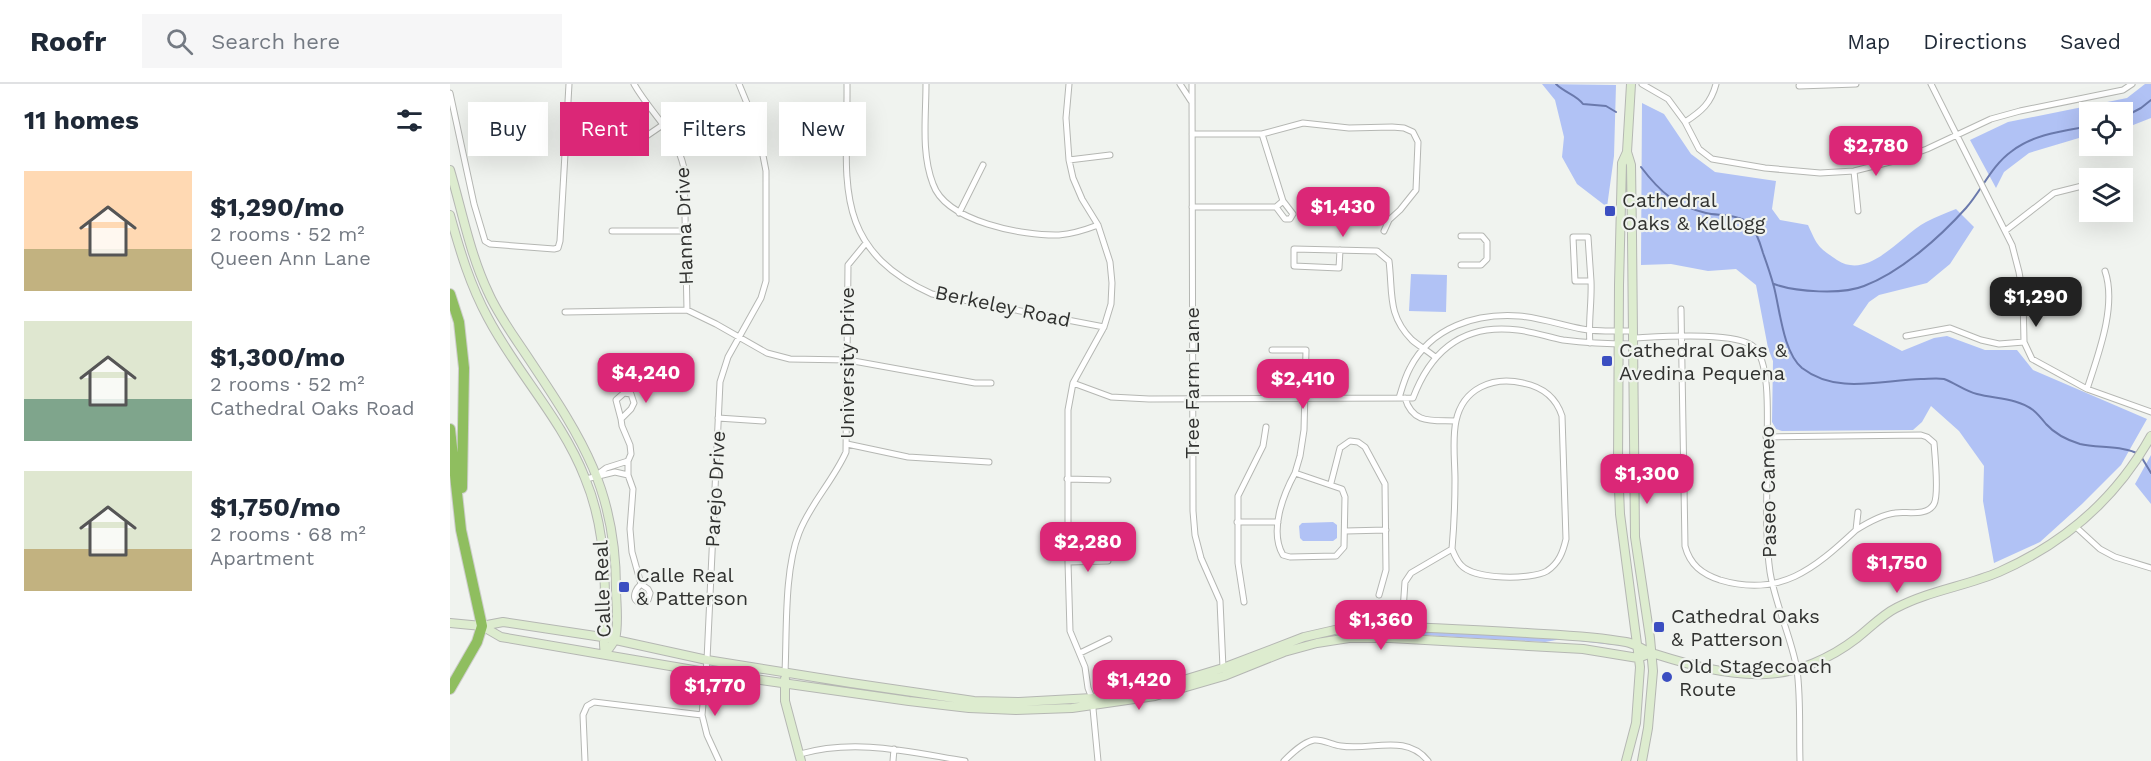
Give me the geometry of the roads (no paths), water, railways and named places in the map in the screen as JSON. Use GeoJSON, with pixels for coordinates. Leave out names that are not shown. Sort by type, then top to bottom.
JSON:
{"type":"FeatureCollection","features":[{"type":"Feature","properties":{"kind":"highway"},"geometry":{"type":"LineString","coordinates":[[450,294],[459,322],[464,368],[461,530]]}},
{"type":"Feature","properties":{"kind":"highway"},"geometry":{"type":"LineString","coordinates":[[450,429],[461,530],[482,626],[477,642],[450,689]]}},
{"type":"Feature","properties":{"kind":"main road"},"geometry":{"type":"LineString","coordinates":[[1631,84],[1627,152],[1631,165],[1635,537],[1653,671],[1642,761]]}},
{"type":"Feature","properties":{"kind":"main road"},"geometry":{"type":"LineString","coordinates":[[1626,761],[1636,723],[1639,679],[1637,644],[1620,514],[1618,464],[1622,163],[1627,152]]}},
{"type":"Feature","properties":{"kind":"main road","name":"Calle Real"},"geometry":{"type":"LineString","coordinates":[[450,170],[471,246],[488,294],[570,420],[597,475],[607,507],[615,553],[615,640],[605,654]]}},
{"type":"Feature","properties":{"kind":"main road","name":"Calle Real"},"geometry":{"type":"LineString","coordinates":[[450,215],[469,277],[488,319],[559,427],[586,479],[596,511],[604,555],[605,615],[602,637],[605,654]]}},
{"type":"Feature","properties":{"kind":"main road"},"geometry":{"type":"LineString","coordinates":[[1224,672],[1281,645],[1322,633],[1373,626],[1590,636],[1637,644],[1651,653],[1726,672],[1745,675],[1781,673],[1797,669],[1840,650],[1896,608],[1997,572],[2035,554],[2076,527],[2129,471],[2151,436]]}},
{"type":"Feature","properties":{"kind":"main road"},"geometry":{"type":"LineString","coordinates":[[450,622],[482,626],[503,622],[602,637],[707,660],[974,701],[1093,702]]}},
{"type":"Feature","properties":{"kind":"main road"},"geometry":{"type":"LineString","coordinates":[[482,626],[501,637],[705,672],[969,708],[1048,709],[1093,702],[1224,672],[1317,643],[1349,638],[1583,650],[1638,658],[1651,653]]}},
{"type":"Feature","properties":{"kind":"main road","name":"University Drive"},"geometry":{"type":"LineString","coordinates":[[785,672],[785,700],[801,757]]}},
{"type":"Feature","properties":{"kind":"street"},"geometry":{"type":"LineString","coordinates":[[450,93],[474,204],[485,241],[490,244],[554,249],[558,248],[560,241],[569,84]]}},
{"type":"Feature","properties":{"kind":"street","name":"Hanna Drive"},"geometry":{"type":"LineString","coordinates":[[634,84],[661,120]]}},
{"type":"Feature","properties":{"kind":"street","name":"Parejo Drive"},"geometry":{"type":"LineString","coordinates":[[719,761],[707,735],[702,715],[722,372],[761,298],[766,281],[766,171],[758,130],[739,84]]}},
{"type":"Feature","properties":{"kind":"street","name":"Berkeley Road"},"geometry":{"type":"LineString","coordinates":[[847,84],[848,194],[852,214],[866,243],[878,259],[932,294],[1104,327]]}},
{"type":"Feature","properties":{"kind":"street"},"geometry":{"type":"LineString","coordinates":[[926,84],[926,159],[933,187],[959,213],[990,225],[1032,233],[1057,235],[1080,232],[1098,225]]}},
{"type":"Feature","properties":{"kind":"street"},"geometry":{"type":"LineString","coordinates":[[1069,84],[1066,135],[1069,160],[1073,178],[1082,199],[1098,225],[1110,262],[1112,283],[1111,304],[1104,327],[1073,383],[1068,410],[1070,631],[1080,654],[1088,691],[1093,702],[1098,761]]}},
{"type":"Feature","properties":{"kind":"street"},"geometry":{"type":"LineString","coordinates":[[1180,84],[1192,103]]}},
{"type":"Feature","properties":{"kind":"street","name":"Tree Farm Lane"},"geometry":{"type":"LineString","coordinates":[[1192,84],[1192,398],[1195,535],[1201,558],[1220,601],[1224,672]]}},
{"type":"Feature","properties":{"kind":"street"},"geometry":{"type":"LineString","coordinates":[[1642,84],[1668,99],[1685,122],[1699,150],[1712,159],[1735,165],[1798,172],[1854,171],[1894,161],[1927,149],[1990,119],[2123,90],[2132,84]]}},
{"type":"Feature","properties":{"kind":"street"},"geometry":{"type":"LineString","coordinates":[[1685,122],[1709,104],[1716,84]]}},
{"type":"Feature","properties":{"kind":"street"},"geometry":{"type":"LineString","coordinates":[[1799,86],[1856,84]]}},
{"type":"Feature","properties":{"kind":"street"},"geometry":{"type":"LineString","coordinates":[[1931,84],[2012,245],[2023,296],[2024,342],[2032,359],[2087,389],[2151,412]]}},
{"type":"Feature","properties":{"kind":"street"},"geometry":{"type":"LineString","coordinates":[[1192,134],[1262,134],[1303,123],[1349,128],[1392,127],[1404,128],[1413,132],[1418,142],[1416,190],[1389,220],[1384,231]]}},
{"type":"Feature","properties":{"kind":"street"},"geometry":{"type":"LineString","coordinates":[[1262,134],[1283,201],[1293,214],[1290,219],[1285,219],[1276,207]]}},
{"type":"Feature","properties":{"kind":"street"},"geometry":{"type":"LineString","coordinates":[[1069,160],[1110,155]]}},
{"type":"Feature","properties":{"kind":"street","name":"Hanna Drive"},"geometry":{"type":"LineString","coordinates":[[680,156],[684,168],[687,310]]}},
{"type":"Feature","properties":{"kind":"street"},"geometry":{"type":"LineString","coordinates":[[959,213],[982,165]]}},
{"type":"Feature","properties":{"kind":"street"},"geometry":{"type":"LineString","coordinates":[[1854,171],[1858,211]]}},
{"type":"Feature","properties":{"kind":"street"},"geometry":{"type":"LineString","coordinates":[[2004,231],[2054,193],[2079,187]]}},
{"type":"Feature","properties":{"kind":"street"},"geometry":{"type":"LineString","coordinates":[[1192,207],[1276,207],[1283,201]]}},
{"type":"Feature","properties":{"kind":"street"},"geometry":{"type":"LineString","coordinates":[[612,231],[684,231]]}},
{"type":"Feature","properties":{"kind":"street"},"geometry":{"type":"LineString","coordinates":[[1461,236],[1482,236],[1487,242],[1487,259],[1481,265],[1461,266]]}},
{"type":"Feature","properties":{"kind":"street"},"geometry":{"type":"LineString","coordinates":[[1590,343],[1592,302],[1591,281],[1588,237],[1573,237],[1575,281],[1591,281]]}},
{"type":"Feature","properties":{"kind":"street","name":"University Drive"},"geometry":{"type":"LineString","coordinates":[[785,672],[789,581],[795,544],[805,519],[839,467],[847,444],[846,287],[848,265],[866,243]]}},
{"type":"Feature","properties":{"kind":"street"},"geometry":{"type":"LineString","coordinates":[[1340,250],[1339,268],[1294,266],[1294,249],[1340,250],[1377,251],[1389,261],[1392,308],[1400,325],[1414,342],[1435,357]]}},
{"type":"Feature","properties":{"kind":"street"},"geometry":{"type":"LineString","coordinates":[[2087,389],[2105,327],[2108,280],[2104,272]]}},
{"type":"Feature","properties":{"kind":"street"},"geometry":{"type":"LineString","coordinates":[[1681,309],[1685,546],[1687,555],[1695,567],[1716,578],[1748,586],[1774,585],[1795,576],[1834,550],[1856,530],[1868,523],[1894,513],[1925,512],[1933,505],[1935,496],[1934,443],[1927,437],[1921,435],[1766,437]]}},
{"type":"Feature","properties":{"kind":"street"},"geometry":{"type":"LineString","coordinates":[[565,312],[687,310],[767,353],[790,359],[848,360],[953,379],[990,383]]}},
{"type":"Feature","properties":{"kind":"street"},"geometry":{"type":"LineString","coordinates":[[1456,422],[1422,419],[1408,409],[1402,398],[1410,368],[1424,348],[1441,333],[1455,325],[1490,316],[1532,318],[1589,330],[1619,331],[1632,338]]}},
{"type":"Feature","properties":{"kind":"street"},"geometry":{"type":"LineString","coordinates":[[1906,336],[1950,328],[1999,344],[2024,342]]}},
{"type":"Feature","properties":{"kind":"street"},"geometry":{"type":"LineString","coordinates":[[1073,383],[1111,397],[1149,399],[1413,398],[1419,383],[1435,357],[1460,338],[1476,333],[1503,329],[1518,330],[1560,339],[1619,344],[1632,338]]}},
{"type":"Feature","properties":{"kind":"street","name":"Paseo Cameo"},"geometry":{"type":"LineString","coordinates":[[1632,338],[1720,338],[1741,341],[1755,347],[1763,358],[1767,372],[1766,437],[1770,573],[1797,669],[1800,761]]}},
{"type":"Feature","properties":{"kind":"street"},"geometry":{"type":"LineString","coordinates":[[1272,350],[1305,350],[1304,430],[1300,456],[1287,489],[1278,522],[1279,548],[1283,555],[1290,557],[1336,556],[1344,546],[1345,497],[1341,489],[1331,483],[1295,473]]}},
{"type":"Feature","properties":{"kind":"street"},"geometry":{"type":"LineString","coordinates":[[1510,380],[1544,390],[1559,405],[1562,416],[1566,539],[1557,563],[1539,575],[1477,575],[1461,565],[1452,549],[1455,512],[1456,422],[1461,407],[1473,392],[1491,382],[1510,380]]}},
{"type":"Feature","properties":{"kind":"street"},"geometry":{"type":"LineString","coordinates":[[621,419],[634,406],[633,397],[627,393],[621,394],[616,400],[622,426],[630,445],[628,475],[633,489],[630,529],[632,552],[641,584]]}},
{"type":"Feature","properties":{"kind":"street"},"geometry":{"type":"LineString","coordinates":[[718,418],[763,421]]}},
{"type":"Feature","properties":{"kind":"street"},"geometry":{"type":"LineString","coordinates":[[1244,602],[1238,563],[1237,522],[1240,490],[1260,454],[1266,436],[1266,427]]}},
{"type":"Feature","properties":{"kind":"street"},"geometry":{"type":"LineString","coordinates":[[1331,483],[1340,448],[1350,441],[1358,442],[1365,447],[1386,484],[1386,570],[1379,595]]}},
{"type":"Feature","properties":{"kind":"street"},"geometry":{"type":"LineString","coordinates":[[847,444],[908,457],[989,462]]}},
{"type":"Feature","properties":{"kind":"street"},"geometry":{"type":"LineString","coordinates":[[597,475],[606,468],[628,461]]}},
{"type":"Feature","properties":{"kind":"street"},"geometry":{"type":"LineString","coordinates":[[586,479],[615,472],[628,475]]}},
{"type":"Feature","properties":{"kind":"street"},"geometry":{"type":"LineString","coordinates":[[1067,479],[1108,480]]}},
{"type":"Feature","properties":{"kind":"street"},"geometry":{"type":"LineString","coordinates":[[1856,530],[1858,512]]}},
{"type":"Feature","properties":{"kind":"street"},"geometry":{"type":"LineString","coordinates":[[1237,522],[1278,522]]}},
{"type":"Feature","properties":{"kind":"street"},"geometry":{"type":"LineString","coordinates":[[2076,527],[2100,549],[2115,557],[2151,568]]}},
{"type":"Feature","properties":{"kind":"street"},"geometry":{"type":"LineString","coordinates":[[1346,531],[1386,530]]}},
{"type":"Feature","properties":{"kind":"street"},"geometry":{"type":"LineString","coordinates":[[1401,639],[1405,582],[1411,573],[1452,549]]}},
{"type":"Feature","properties":{"kind":"street"},"geometry":{"type":"LineString","coordinates":[[1068,562],[1108,561]]}},
{"type":"Feature","properties":{"kind":"street"},"geometry":{"type":"LineString","coordinates":[[1080,654],[1110,639]]}},
{"type":"Feature","properties":{"kind":"street"},"geometry":{"type":"LineString","coordinates":[[585,761],[583,715],[587,706],[594,702],[702,715]]}},
{"type":"Feature","properties":{"kind":"street"},"geometry":{"type":"LineString","coordinates":[[1284,761],[1313,740],[1362,748],[1393,744],[1408,746],[1428,761]]}},
{"type":"Feature","properties":{"kind":"street"},"geometry":{"type":"LineString","coordinates":[[801,757],[810,751],[861,745],[965,761]]}},
{"type":"Feature","properties":{"kind":"street"},"geometry":{"type":"LineString","coordinates":[[892,761],[894,749]]}},
{"type":"Feature","properties":{"kind":"waterway"},"geometry":{"type":"LineString","coordinates":[[1556,84],[1578,98],[1583,104],[1606,106],[1616,112]]}},
{"type":"Feature","properties":{"kind":"waterway"},"geometry":{"type":"LineString","coordinates":[[2133,112],[2151,100]]}},
{"type":"Feature","properties":{"kind":"waterway"},"geometry":{"type":"LineString","coordinates":[[1774,284],[1806,291],[1844,291],[1878,280],[1919,253],[1956,219],[1972,201],[1992,171],[2012,151],[2039,137],[2079,128]]}},
{"type":"Feature","properties":{"kind":"waterway"},"geometry":{"type":"LineString","coordinates":[[1641,167],[1662,191],[1677,202],[1695,210],[1735,217],[1750,224],[1755,230],[1774,287],[1786,341],[1790,352],[1802,368],[1816,376],[1844,384],[1944,379],[1973,393],[2027,406],[2037,413],[2053,431],[2070,441],[2133,451],[2138,454]]}},
{"type":"Feature","properties":{"kind":"waterway"},"geometry":{"type":"LineString","coordinates":[[2142,458],[2151,473]]}},
{"type":"Feature","properties":{"kind":"place","name":"Cathedral Oaks & Kellogg"},"geometry":{"type":"Point","coordinates":[1610,211]}},
{"type":"Feature","properties":{"kind":"place","name":"Cathedral Oaks & Avedina Pequena"},"geometry":{"type":"Point","coordinates":[1607,361]}},
{"type":"Feature","properties":{"kind":"place","name":"Calle Real & Patterson"},"geometry":{"type":"Point","coordinates":[624,587]}},
{"type":"Feature","properties":{"kind":"place","name":"Cathedral Oaks & Patterson"},"geometry":{"type":"Point","coordinates":[1659,627]}},
{"type":"Feature","properties":{"kind":"place","name":"Old Stagecoach Route"},"geometry":{"type":"Point","coordinates":[1667,677]}}]}
